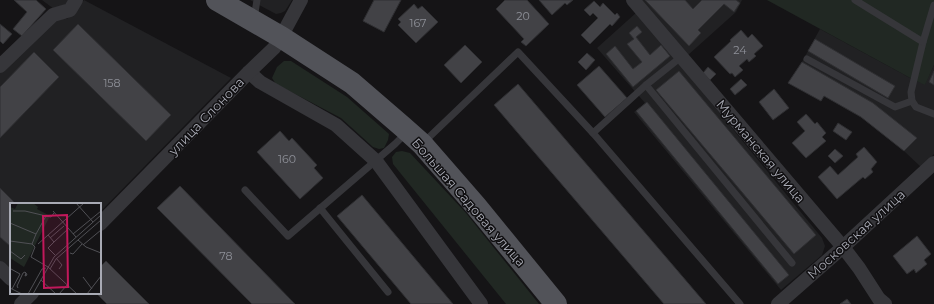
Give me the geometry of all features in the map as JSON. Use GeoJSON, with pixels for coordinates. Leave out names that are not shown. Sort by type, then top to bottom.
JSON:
{"type":"FeatureCollection","features":[{"type":"Feature","properties":{"kind":"main road","name":"Большая Садовая улица"},"geometry":{"type":"LineString","coordinates":[[217,0],[255,10],[282,37],[352,83],[414,138],[476,206],[556,304]]}},
{"type":"Feature","properties":{"kind":"street"},"geometry":{"type":"LineString","coordinates":[[0,66],[53,15],[70,10],[76,0]]}},
{"type":"Feature","properties":{"kind":"street","name":"улица Слонова"},"geometry":{"type":"LineString","coordinates":[[101,223],[274,48],[282,37],[301,0]]}},
{"type":"Feature","properties":{"kind":"street","name":"Мурманская улица"},"geometry":{"type":"LineString","coordinates":[[633,0],[859,268],[879,299],[885,304]]}},
{"type":"Feature","properties":{"kind":"street"},"geometry":{"type":"LineString","coordinates":[[249,72],[260,82],[336,125],[376,161],[480,304]]}},
{"type":"Feature","properties":{"kind":"street","name":"Московская улица"},"geometry":{"type":"LineString","coordinates":[[778,304],[842,248],[934,163]]}},
{"type":"Feature","properties":{"kind":"street"},"geometry":{"type":"LineString","coordinates":[[0,268],[10,278]]}},
{"type":"Feature","properties":{"kind":"lane"},"geometry":{"type":"LineString","coordinates":[[854,0],[923,42]]}},
{"type":"Feature","properties":{"kind":"lane"},"geometry":{"type":"LineString","coordinates":[[934,5],[911,92],[912,101],[916,107],[934,114]]}},
{"type":"Feature","properties":{"kind":"lane"},"geometry":{"type":"LineString","coordinates":[[245,190],[288,236],[395,144],[414,138],[518,52],[593,133],[740,304]]}},
{"type":"Feature","properties":{"kind":"lane"},"geometry":{"type":"LineString","coordinates":[[593,133],[646,85],[681,57]]}},
{"type":"Feature","properties":{"kind":"lane"},"geometry":{"type":"LineString","coordinates":[[807,59],[895,107],[912,101]]}},
{"type":"Feature","properties":{"kind":"lane"},"geometry":{"type":"LineString","coordinates":[[646,85],[792,263]]}},
{"type":"Feature","properties":{"kind":"lane"},"geometry":{"type":"LineString","coordinates":[[320,208],[388,292]]}},
{"type":"Feature","properties":{"kind":"shaded area"},"geometry":{"type":"Polygon","coordinates":[[[42,0],[70,0],[68,3],[55,9],[67,19],[84,0],[231,78],[101,211],[101,203],[10,203],[10,284],[0,274],[0,67],[54,9],[42,0]]]}},
{"type":"Feature","properties":{"kind":"shaded area"},"geometry":{"type":"Polygon","coordinates":[[[250,0],[292,0],[285,11],[276,14],[250,0]]]}},
{"type":"Feature","properties":{"kind":"shaded area"},"geometry":{"type":"Polygon","coordinates":[[[640,0],[742,0],[736,12],[688,55],[640,0]]]}},
{"type":"Feature","properties":{"kind":"shaded area"},"geometry":{"type":"Polygon","coordinates":[[[767,0],[934,0],[934,65],[925,85],[914,80],[767,0]]]}},
{"type":"Feature","properties":{"kind":"shaded area"},"geometry":{"type":"Polygon","coordinates":[[[637,12],[822,238],[825,246],[822,255],[781,290],[634,112],[645,103],[597,48],[637,12]]]}},
{"type":"Feature","properties":{"kind":"shaded area"},"geometry":{"type":"Polygon","coordinates":[[[820,29],[914,80],[925,84],[934,65],[934,154],[921,167],[904,151],[861,117],[824,96],[821,101],[788,83],[802,62],[820,29]]]}},
{"type":"Feature","properties":{"kind":"shaded area"},"geometry":{"type":"Polygon","coordinates":[[[284,61],[291,61],[347,97],[389,134],[384,148],[379,149],[373,147],[341,118],[276,84],[272,78],[277,67],[284,61]]]}},
{"type":"Feature","properties":{"kind":"shaded area"},"geometry":{"type":"Polygon","coordinates":[[[402,151],[410,153],[466,213],[539,304],[506,304],[393,164],[392,157],[396,152],[402,151]]]}},
{"type":"Feature","properties":{"kind":"building"},"geometry":{"type":"Polygon","coordinates":[[[14,0],[36,0],[46,9],[22,36],[13,29],[27,12],[14,0]]]}},
{"type":"Feature","properties":{"kind":"building"},"geometry":{"type":"Polygon","coordinates":[[[374,0],[401,0],[384,32],[363,21],[374,0]]]}},
{"type":"Feature","properties":{"kind":"building"},"geometry":{"type":"Polygon","coordinates":[[[505,0],[527,0],[549,24],[526,46],[521,42],[524,39],[496,9],[505,0]]]}},
{"type":"Feature","properties":{"kind":"building"},"geometry":{"type":"Polygon","coordinates":[[[539,0],[573,0],[567,5],[565,3],[552,15],[539,0]]]}},
{"type":"Feature","properties":{"kind":"building"},"geometry":{"type":"Polygon","coordinates":[[[645,0],[685,0],[693,9],[702,0],[736,0],[740,3],[734,12],[724,4],[698,30],[701,33],[689,46],[645,0]]]}},
{"type":"Feature","properties":{"kind":"building"},"geometry":{"type":"Polygon","coordinates":[[[594,1],[600,7],[603,3],[615,15],[617,13],[620,17],[612,26],[610,24],[590,44],[581,35],[598,18],[593,13],[590,16],[584,10],[594,1]]]}},
{"type":"Feature","properties":{"kind":"building"},"geometry":{"type":"Polygon","coordinates":[[[414,4],[418,9],[422,6],[438,22],[416,43],[398,25],[401,22],[398,19],[414,4]]]}},
{"type":"Feature","properties":{"kind":"building"},"geometry":{"type":"Polygon","coordinates":[[[0,24],[12,34],[3,44],[0,41],[0,24]]]}},
{"type":"Feature","properties":{"kind":"building"},"geometry":{"type":"Polygon","coordinates":[[[78,24],[171,115],[146,141],[53,50],[78,24]]]}},
{"type":"Feature","properties":{"kind":"building"},"geometry":{"type":"Polygon","coordinates":[[[637,26],[642,32],[636,37],[650,55],[661,45],[670,56],[633,87],[606,54],[615,46],[633,69],[642,62],[627,44],[634,39],[629,33],[637,26]]]}},
{"type":"Feature","properties":{"kind":"building"},"geometry":{"type":"Polygon","coordinates":[[[741,30],[748,38],[752,34],[763,46],[754,54],[756,56],[749,62],[747,59],[739,66],[743,70],[735,77],[732,73],[730,74],[714,57],[741,30]]]}},
{"type":"Feature","properties":{"kind":"building"},"geometry":{"type":"Polygon","coordinates":[[[815,39],[895,86],[888,98],[808,51],[815,39]]]}},
{"type":"Feature","properties":{"kind":"building"},"geometry":{"type":"Polygon","coordinates":[[[465,45],[482,62],[461,83],[444,65],[465,45]]]}},
{"type":"Feature","properties":{"kind":"building"},"geometry":{"type":"Polygon","coordinates":[[[34,52],[59,77],[0,138],[0,87],[34,52]]]}},
{"type":"Feature","properties":{"kind":"building"},"geometry":{"type":"Polygon","coordinates":[[[587,53],[595,60],[586,70],[578,62],[587,53]]]}},
{"type":"Feature","properties":{"kind":"building"},"geometry":{"type":"Polygon","coordinates":[[[802,62],[873,103],[917,138],[904,151],[861,117],[824,96],[821,101],[788,83],[802,62]]]}},
{"type":"Feature","properties":{"kind":"building"},"geometry":{"type":"Polygon","coordinates":[[[599,66],[627,98],[605,117],[577,85],[599,66]]]}},
{"type":"Feature","properties":{"kind":"building"},"geometry":{"type":"Polygon","coordinates":[[[708,67],[716,74],[710,80],[703,73],[708,67]]]}},
{"type":"Feature","properties":{"kind":"building"},"geometry":{"type":"Polygon","coordinates":[[[679,71],[816,235],[794,254],[656,90],[679,71]]]}},
{"type":"Feature","properties":{"kind":"building"},"geometry":{"type":"Polygon","coordinates":[[[934,71],[934,85],[929,82],[934,71]]]}},
{"type":"Feature","properties":{"kind":"building"},"geometry":{"type":"Polygon","coordinates":[[[741,79],[747,85],[735,95],[730,89],[741,79]]]}},
{"type":"Feature","properties":{"kind":"building"},"geometry":{"type":"Polygon","coordinates":[[[518,84],[706,304],[664,304],[494,105],[518,84]]]}},
{"type":"Feature","properties":{"kind":"building"},"geometry":{"type":"Polygon","coordinates":[[[774,89],[789,108],[773,120],[759,102],[774,89]]]}},
{"type":"Feature","properties":{"kind":"building"},"geometry":{"type":"Polygon","coordinates":[[[647,102],[789,275],[778,284],[636,111],[647,102]]]}},
{"type":"Feature","properties":{"kind":"building"},"geometry":{"type":"Polygon","coordinates":[[[806,114],[815,124],[817,122],[826,133],[822,137],[826,141],[806,158],[792,143],[805,131],[797,122],[806,114]]]}},
{"type":"Feature","properties":{"kind":"building"},"geometry":{"type":"Polygon","coordinates":[[[838,123],[852,132],[846,140],[833,131],[838,123]]]}},
{"type":"Feature","properties":{"kind":"building"},"geometry":{"type":"Polygon","coordinates":[[[280,131],[289,141],[292,138],[317,165],[314,168],[323,178],[300,199],[257,152],[280,131]]]}},
{"type":"Feature","properties":{"kind":"building"},"geometry":{"type":"Polygon","coordinates":[[[864,147],[877,162],[871,169],[873,172],[865,179],[863,177],[837,199],[818,177],[830,166],[838,175],[858,157],[856,154],[864,147]]]}},
{"type":"Feature","properties":{"kind":"building"},"geometry":{"type":"Polygon","coordinates":[[[835,149],[843,156],[835,163],[828,156],[835,149]]]}},
{"type":"Feature","properties":{"kind":"building"},"geometry":{"type":"Polygon","coordinates":[[[180,186],[295,304],[252,304],[157,208],[180,186]]]}},
{"type":"Feature","properties":{"kind":"building"},"geometry":{"type":"Polygon","coordinates":[[[0,188],[15,203],[10,203],[10,246],[0,237],[0,188]]]}},
{"type":"Feature","properties":{"kind":"building"},"geometry":{"type":"Polygon","coordinates":[[[362,195],[453,304],[411,304],[337,216],[362,195]]]}},
{"type":"Feature","properties":{"kind":"building"},"geometry":{"type":"Polygon","coordinates":[[[917,236],[931,254],[924,260],[927,264],[916,273],[914,269],[907,274],[893,256],[917,236]]]}},
{"type":"Feature","properties":{"kind":"building"},"geometry":{"type":"Polygon","coordinates":[[[106,261],[149,304],[107,304],[97,294],[101,294],[101,266],[106,261]]]}},
{"type":"Feature","properties":{"kind":"building"},"geometry":{"type":"Polygon","coordinates":[[[847,299],[851,304],[840,304],[847,299]]]}}]}
